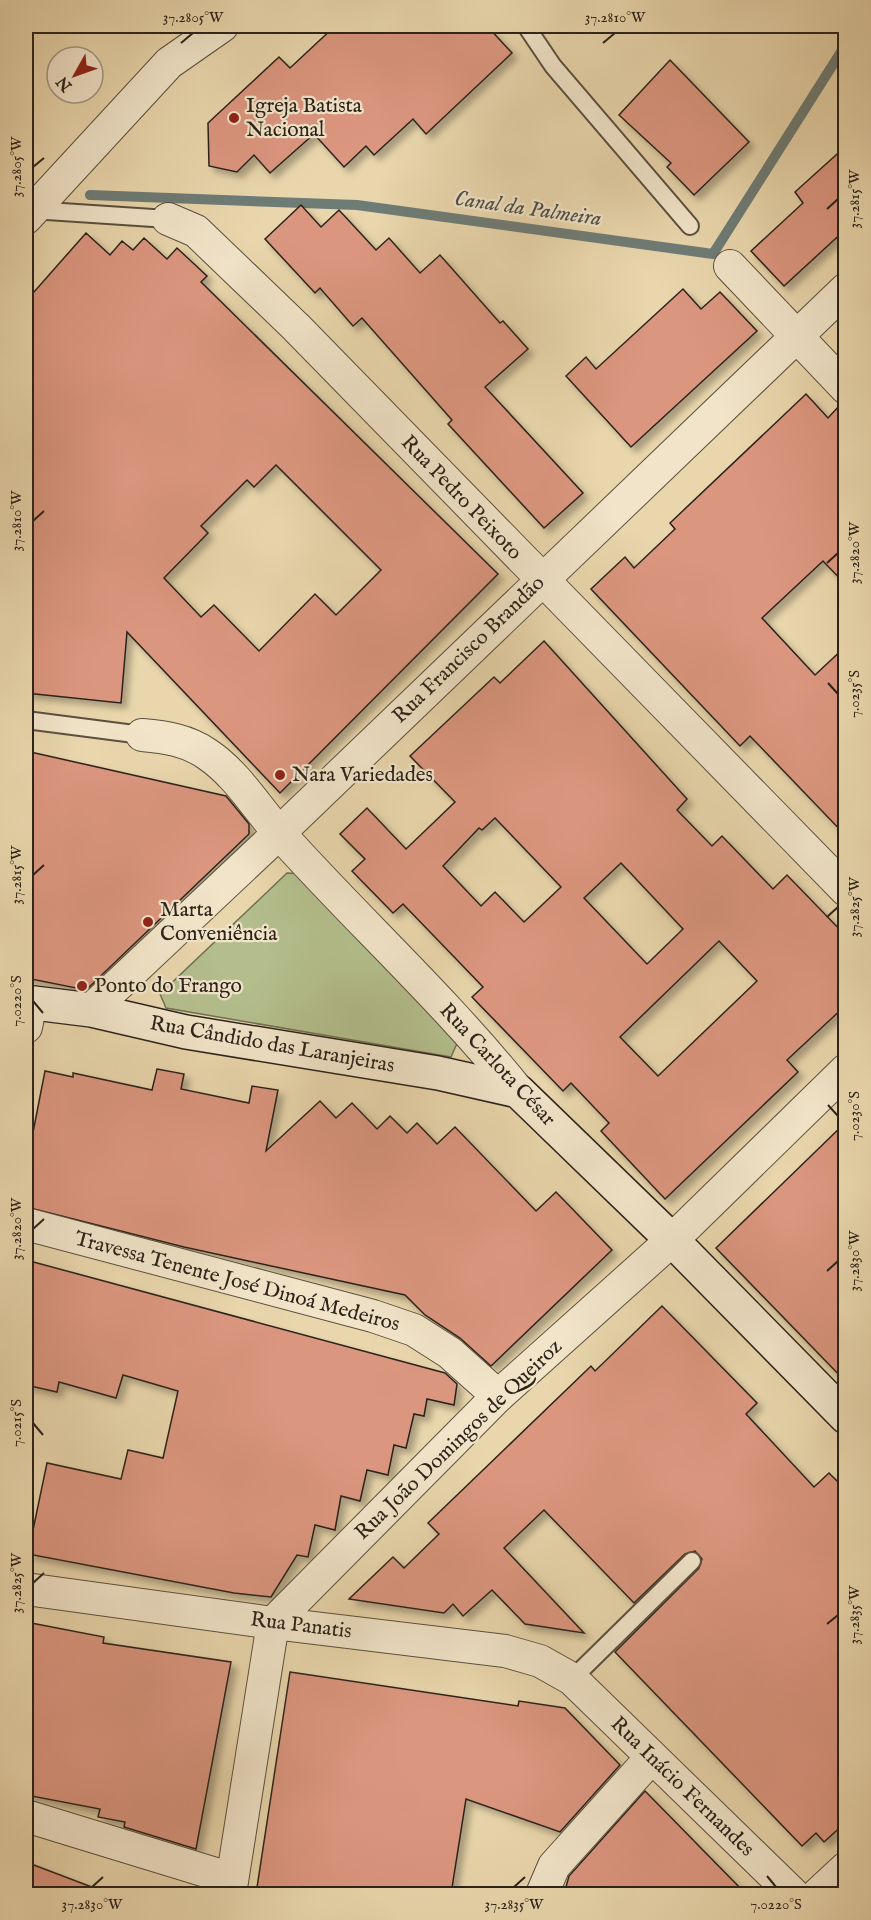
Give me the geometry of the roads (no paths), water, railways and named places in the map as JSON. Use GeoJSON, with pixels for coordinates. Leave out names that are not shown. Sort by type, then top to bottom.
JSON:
{"type":"FeatureCollection","features":[{"type":"Feature","properties":{"kind":"street"},"geometry":{"type":"LineString","coordinates":[[30,211],[169,63],[222,26]]}},
{"type":"Feature","properties":{"kind":"street","name":"Rua Pedro Peixoto"},"geometry":{"type":"LineString","coordinates":[[168,219],[196,231],[258,290],[846,890]]}},
{"type":"Feature","properties":{"kind":"street"},"geometry":{"type":"LineString","coordinates":[[730,266],[846,388]]}},
{"type":"Feature","properties":{"kind":"street","name":"Rua Francisco Brandão"},"geometry":{"type":"LineString","coordinates":[[91,1010],[279,833],[846,288]]}},
{"type":"Feature","properties":{"kind":"street","name":"Rua Carlota César"},"geometry":{"type":"LineString","coordinates":[[142,735],[183,742],[208,754],[235,779],[279,833],[485,1050],[518,1091],[672,1240],[846,1416]]}},
{"type":"Feature","properties":{"kind":"street","name":"Rua Cândido das Laranjeiras"},"geometry":{"type":"LineString","coordinates":[[27,1011],[91,1010],[186,1032],[438,1073],[518,1091]]}},
{"type":"Feature","properties":{"kind":"street","name":"Rua João Domingos de Queiroz"},"geometry":{"type":"LineString","coordinates":[[273,1623],[498,1396],[672,1240],[846,1070]]}},
{"type":"Feature","properties":{"kind":"street","name":"Travessa Tenente José Dinoá Medeiros"},"geometry":{"type":"LineString","coordinates":[[26,1224],[361,1313],[414,1330],[450,1353],[498,1396]]}},
{"type":"Feature","properties":{"kind":"street","name":"Rua Panatis"},"geometry":{"type":"LineString","coordinates":[[26,1588],[273,1623],[505,1651],[540,1661],[572,1679]]}},
{"type":"Feature","properties":{"kind":"street"},"geometry":{"type":"LineString","coordinates":[[26,1816],[231,1887],[273,1623]]}},
{"type":"Feature","properties":{"kind":"street","name":"Rua Inácio Fernandes"},"geometry":{"type":"LineString","coordinates":[[572,1679],[794,1894]]}},
{"type":"Feature","properties":{"kind":"street"},"geometry":{"type":"LineString","coordinates":[[542,1894],[554,1866],[651,1758]]}},
{"type":"Feature","properties":{"kind":"street"},"geometry":{"type":"LineString","coordinates":[[818,1894],[846,1868]]}},
{"type":"Feature","properties":{"kind":"lane"},"geometry":{"type":"LineString","coordinates":[[526,26],[553,66],[690,226]]}},
{"type":"Feature","properties":{"kind":"lane"},"geometry":{"type":"LineString","coordinates":[[30,211],[168,219]]}},
{"type":"Feature","properties":{"kind":"lane"},"geometry":{"type":"LineString","coordinates":[[26,720],[142,735]]}},
{"type":"Feature","properties":{"kind":"lane"},"geometry":{"type":"LineString","coordinates":[[572,1679],[692,1561]]}},
{"type":"Feature","properties":{"kind":"waterway","name":"Canal da Palmeira"},"geometry":{"type":"LineString","coordinates":[[90,195],[357,205],[713,254],[846,44]]}},
{"type":"Feature","properties":{"kind":"waterway","name":"Canal da Palmeira"},"geometry":{"type":"LineString","coordinates":[[26,191],[44,191]]}},
{"type":"Feature","properties":{"kind":"place","name":"Igreja Batista Nacional"},"geometry":{"type":"Point","coordinates":[234,118]}},
{"type":"Feature","properties":{"kind":"place","name":"Nara Variedades"},"geometry":{"type":"Point","coordinates":[280,775]}},
{"type":"Feature","properties":{"kind":"place","name":"Marta Conveniência"},"geometry":{"type":"Point","coordinates":[148,922]}},
{"type":"Feature","properties":{"kind":"place","name":"Ponto do Frango"},"geometry":{"type":"Point","coordinates":[82,986]}}]}
